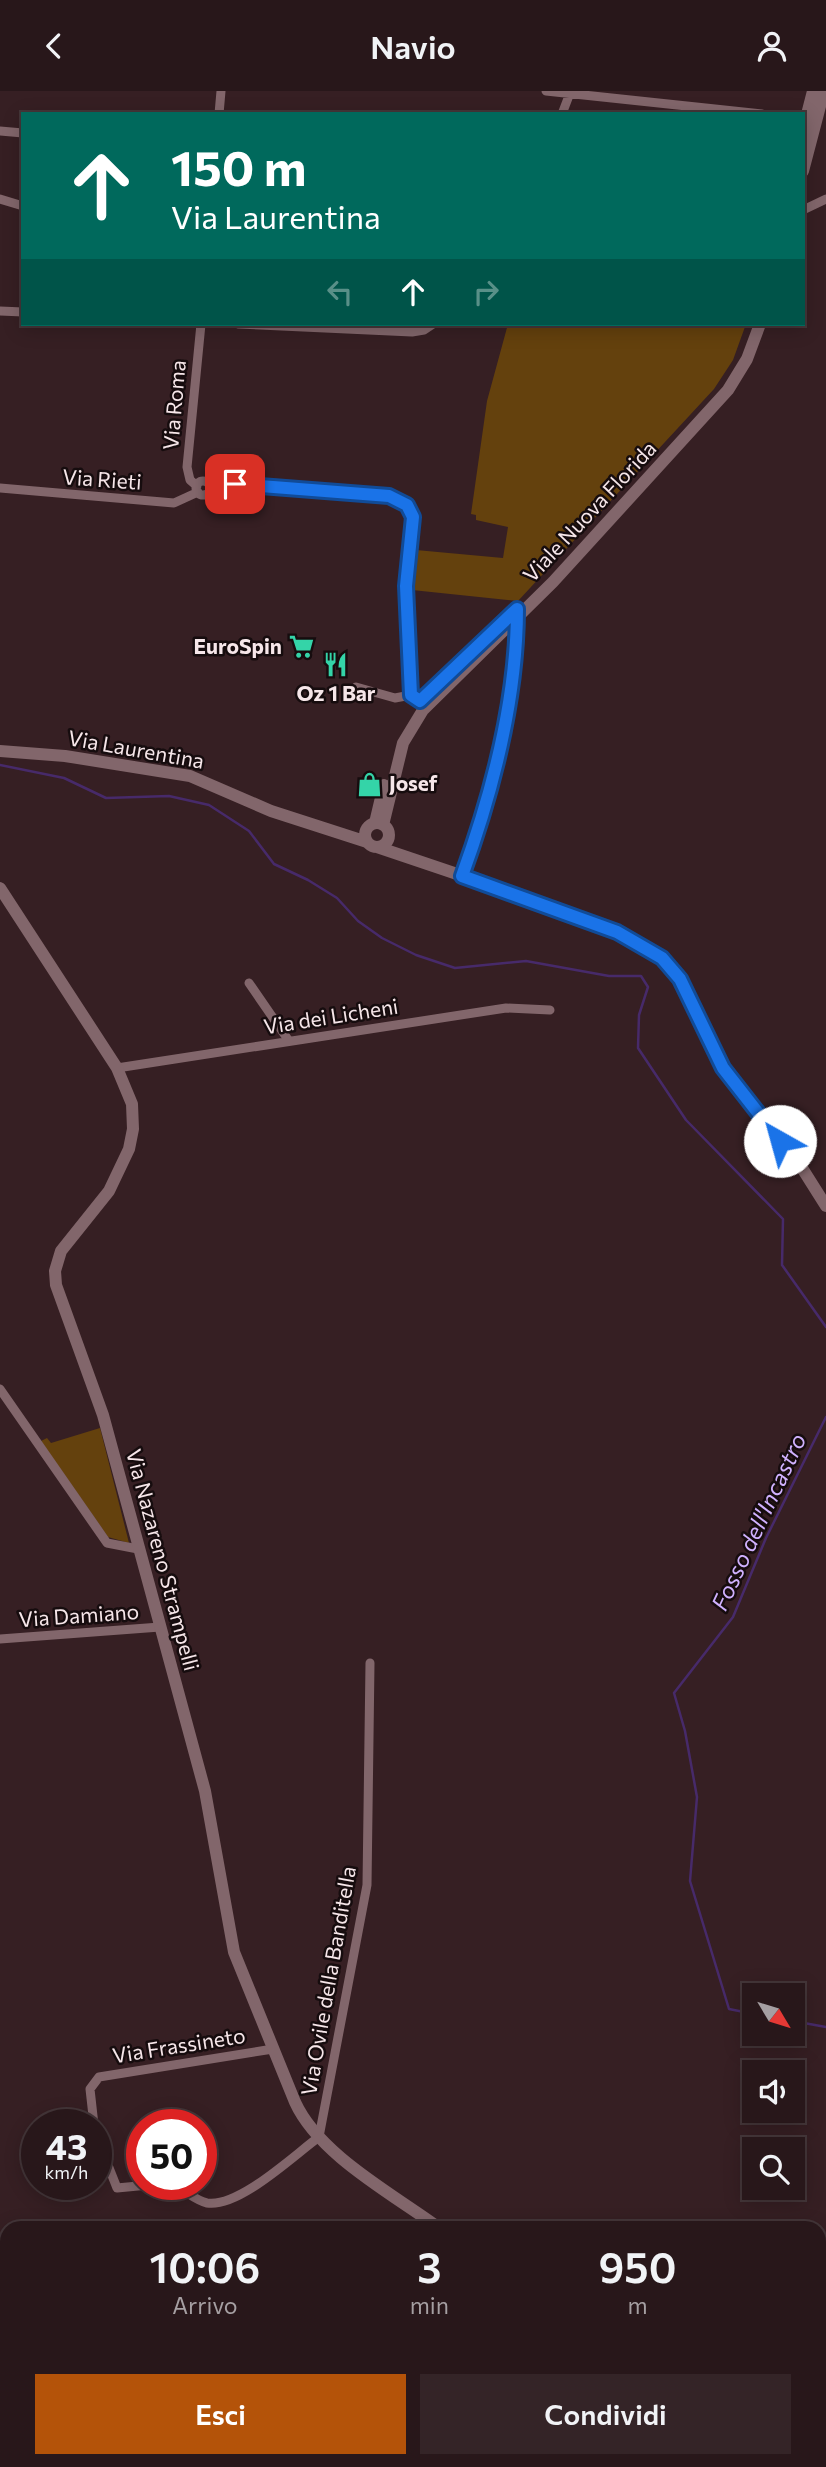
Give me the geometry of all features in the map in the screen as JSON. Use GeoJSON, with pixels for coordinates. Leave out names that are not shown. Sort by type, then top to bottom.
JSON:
{"type":"FeatureCollection","features":[{"type":"Feature","properties":{"kind":"street"},"geometry":{"type":"LineString","coordinates":[[219,112],[221,91]]}},
{"type":"Feature","properties":{"kind":"street"},"geometry":{"type":"LineString","coordinates":[[546,91],[744,112]]}},
{"type":"Feature","properties":{"kind":"street"},"geometry":{"type":"LineString","coordinates":[[805,163],[824,91]]}},
{"type":"Feature","properties":{"kind":"street"},"geometry":{"type":"LineString","coordinates":[[563,112],[570,93]]}},
{"type":"Feature","properties":{"kind":"street"},"geometry":{"type":"LineString","coordinates":[[805,117],[808,94]]}},
{"type":"Feature","properties":{"kind":"street"},"geometry":{"type":"LineString","coordinates":[[0,131],[21,133]]}},
{"type":"Feature","properties":{"kind":"street"},"geometry":{"type":"LineString","coordinates":[[0,199],[21,205]]}},
{"type":"Feature","properties":{"kind":"street"},"geometry":{"type":"LineString","coordinates":[[805,209],[826,199]]}},
{"type":"Feature","properties":{"kind":"street"},"geometry":{"type":"LineString","coordinates":[[0,311],[21,312]]}},
{"type":"Feature","properties":{"kind":"street","name":"Via Roma"},"geometry":{"type":"LineString","coordinates":[[198,489],[190,480],[187,467],[201,326]]}},
{"type":"Feature","properties":{"kind":"street"},"geometry":{"type":"LineString","coordinates":[[281,326],[412,332],[426,330],[431,326]]}},
{"type":"Feature","properties":{"kind":"street","name":"Viale Nuova Florida"},"geometry":{"type":"LineString","coordinates":[[379,827],[396,742],[415,698],[517,614],[726,381],[738,360],[751,326]]}},
{"type":"Feature","properties":{"kind":"street","name":"Viale Nuova Florida"},"geometry":{"type":"LineString","coordinates":[[379,827],[402,746],[415,721],[728,390],[747,359],[759,326]]}},
{"type":"Feature","properties":{"kind":"street"},"geometry":{"type":"LineString","coordinates":[[198,489],[205,481],[210,491],[239,484],[389,496],[407,505],[413,517],[406,586],[415,698],[395,698],[356,687]]}},
{"type":"Feature","properties":{"kind":"street","name":"Via Rieti"},"geometry":{"type":"LineString","coordinates":[[0,488],[174,503],[187,500],[198,489]]}},
{"type":"Feature","properties":{"kind":"street"},"geometry":{"type":"LineString","coordinates":[[462,876],[494,780],[517,614]]}},
{"type":"Feature","properties":{"kind":"street","name":"Via Laurentina"},"geometry":{"type":"LineString","coordinates":[[0,751],[65,756],[190,776],[271,811],[446,870],[629,937],[655,952],[680,979],[723,1068],[802,1168],[826,1206]]}},
{"type":"Feature","properties":{"kind":"street"},"geometry":{"type":"LineString","coordinates":[[379,827],[384,844],[372,845],[365,836],[379,827]]}},
{"type":"Feature","properties":{"kind":"street","name":"Via Laurentina"},"geometry":{"type":"LineString","coordinates":[[340,833],[379,827],[401,847],[446,870]]}},
{"type":"Feature","properties":{"kind":"street","name":"Via Nazareno Strampelli"},"geometry":{"type":"LineString","coordinates":[[0,888],[117,1068],[128,1090],[133,1111],[129,1149],[109,1191],[63,1248],[55,1275],[59,1299],[103,1415],[211,1813],[233,1945],[300,2113],[319,2137],[430,2221]]}},
{"type":"Feature","properties":{"kind":"street"},"geometry":{"type":"LineString","coordinates":[[249,983],[289,1041]]}},
{"type":"Feature","properties":{"kind":"street","name":"Via dei Licheni"},"geometry":{"type":"LineString","coordinates":[[117,1068],[510,1008],[550,1010]]}},
{"type":"Feature","properties":{"kind":"street"},"geometry":{"type":"LineString","coordinates":[[0,1389],[107,1543],[138,1549]]}},
{"type":"Feature","properties":{"kind":"street","name":"Via Damiano"},"geometry":{"type":"LineString","coordinates":[[0,1639],[160,1627]]}},
{"type":"Feature","properties":{"kind":"street","name":"Via Ovile della Banditella"},"geometry":{"type":"LineString","coordinates":[[319,2137],[368,1885],[370,1663]]}},
{"type":"Feature","properties":{"kind":"street","name":"Via Frassineto"},"geometry":{"type":"LineString","coordinates":[[92,2109],[90,2089],[99,2077],[273,2049]]}},
{"type":"Feature","properties":{"kind":"street"},"geometry":{"type":"LineString","coordinates":[[200,2200],[221,2202],[253,2186],[319,2137]]}},
{"type":"Feature","properties":{"kind":"street"},"geometry":{"type":"LineString","coordinates":[[112,2179],[115,2187],[126,2190]]}},
{"type":"Feature","properties":{"kind":"shaded area"},"geometry":{"type":"Polygon","coordinates":[[[507,326],[745,326],[733,360],[714,389],[518,601],[412,590],[416,550],[503,558],[508,527],[476,520],[476,515],[471,514],[487,401],[507,326]]]}},
{"type":"Feature","properties":{"kind":"shaded area"},"geometry":{"type":"Polygon","coordinates":[[[100,1428],[129,1543],[108,1537],[41,1441],[47,1438],[51,1443],[100,1428]]]}},
{"type":"Feature","properties":{"kind":"waterway","name":"Fosso dell'Incastro"},"geometry":{"type":"LineString","coordinates":[[0,765],[64,778],[106,798],[169,796],[209,805],[249,831],[274,864],[337,898],[358,921],[382,938],[416,955],[455,968],[526,961],[609,976],[641,976],[648,987],[639,1015],[638,1048],[686,1120],[783,1219],[782,1265],[826,1327]]}},
{"type":"Feature","properties":{"kind":"waterway","name":"Fosso dell'Incastro"},"geometry":{"type":"LineString","coordinates":[[742,2012],[729,2009],[690,1881],[697,1797],[685,1731],[674,1693],[733,1617],[766,1538],[826,1417]]}},
{"type":"Feature","properties":{"kind":"waterway","name":"Fosso dell'Incastro"},"geometry":{"type":"LineString","coordinates":[[805,2023],[826,2027]]}},
{"type":"Feature","properties":{"kind":"place","name":"EuroSpin"},"geometry":{"type":"Point","coordinates":[302,647]}},
{"type":"Feature","properties":{"kind":"place","name":"Oz 1 Bar"},"geometry":{"type":"Point","coordinates":[336,665]}},
{"type":"Feature","properties":{"kind":"place","name":"Josef"},"geometry":{"type":"Point","coordinates":[369,784]}},
{"type":"Feature","properties":{"kind":"route"},"geometry":{"type":"LineString","coordinates":[[235,484],[389,496],[407,505],[413,517],[406,586],[411,695],[420,701],[517,609],[513,658],[496,773],[486,811],[462,876],[546,904],[617,932],[655,952],[680,979],[723,1068],[780,1141]]}}]}
